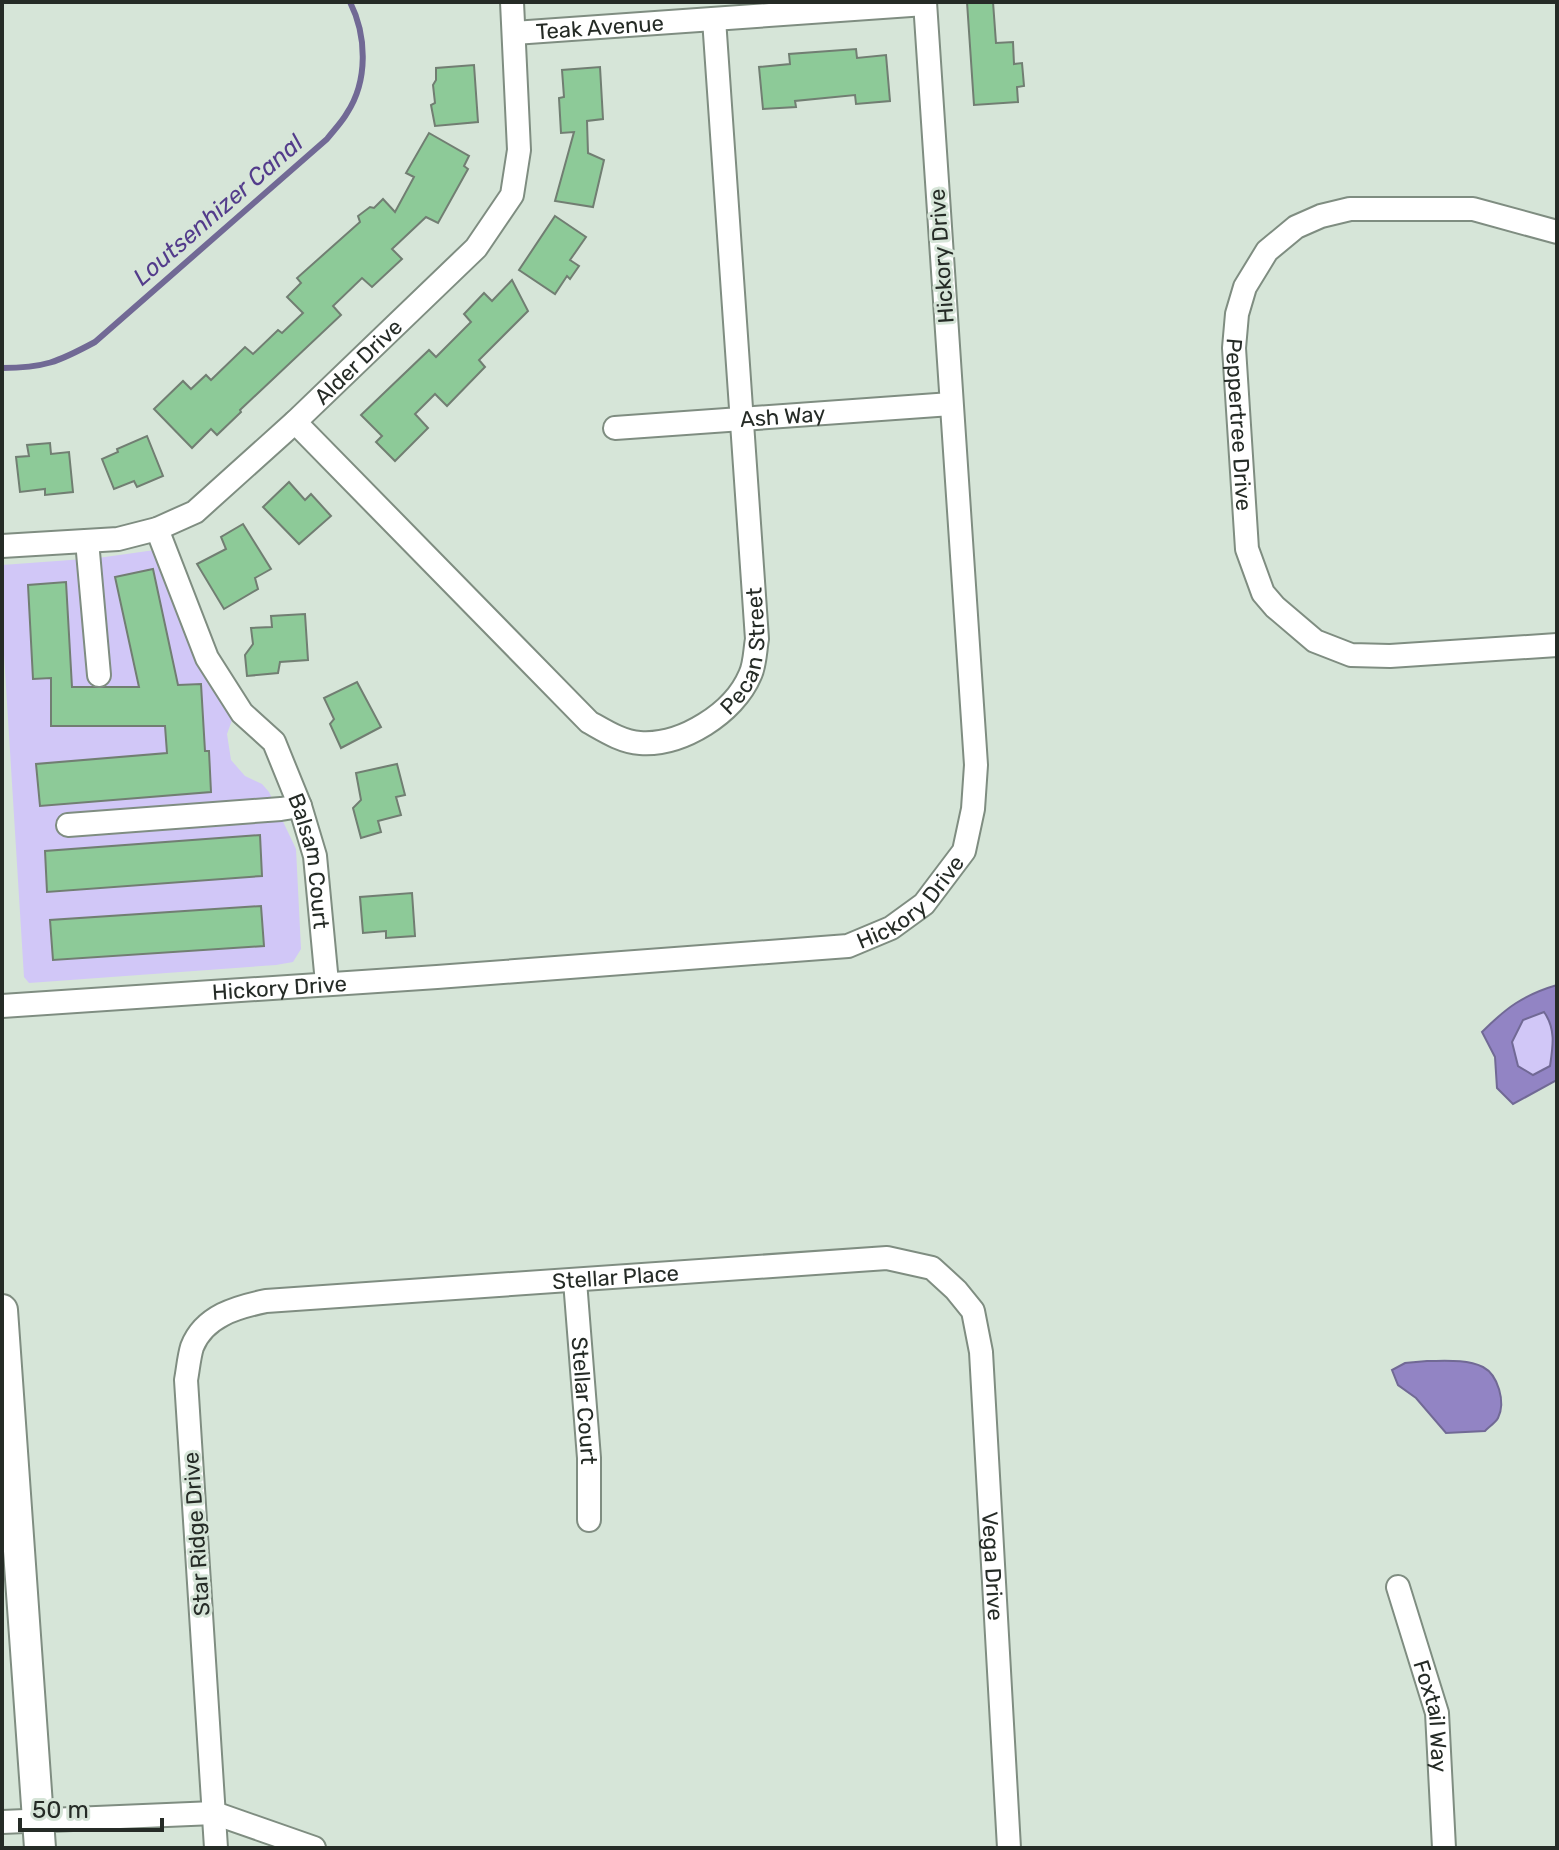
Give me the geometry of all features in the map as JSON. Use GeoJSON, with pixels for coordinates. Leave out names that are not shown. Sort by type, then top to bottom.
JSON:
{"type":"FeatureCollection","features":[{"type":"Feature","properties":{"kind":"street","name":"Alder Drive"},"geometry":{"type":"LineString","coordinates":[[2,546],[118,539],[157,529],[195,512],[295,422],[476,248],[512,195],[519,150],[512,2]]}},
{"type":"Feature","properties":{"kind":"street","name":"Teak Avenue"},"geometry":{"type":"LineString","coordinates":[[514,33],[925,3]]}},
{"type":"Feature","properties":{"kind":"street","name":"Hickory Drive"},"geometry":{"type":"LineString","coordinates":[[2,1006],[848,946],[891,928],[924,904],[964,851],[973,809],[976,765],[925,3]]}},
{"type":"Feature","properties":{"kind":"street","name":"Pecan Street"},"geometry":{"type":"LineString","coordinates":[[295,422],[589,722],[613,736],[641,743],[671,739],[700,729],[736,699],[751,674],[757,639],[714,19]]}},
{"type":"Feature","properties":{"kind":"street","name":"Peppertree Drive"},"geometry":{"type":"LineString","coordinates":[[1557,232],[1473,209],[1350,209],[1321,216],[1296,227],[1267,251],[1245,287],[1237,314],[1234,348],[1247,549],[1263,593],[1275,607],[1315,641],[1351,655],[1390,656],[1557,645]]}},
{"type":"Feature","properties":{"kind":"street","name":"Ash Way"},"geometry":{"type":"LineString","coordinates":[[615,428],[951,404]]}},
{"type":"Feature","properties":{"kind":"street","name":"Balsam Court"},"geometry":{"type":"LineString","coordinates":[[157,529],[207,658],[242,713],[274,742],[300,806],[315,856],[327,983]]}},
{"type":"Feature","properties":{"kind":"street"},"geometry":{"type":"LineString","coordinates":[[87,541],[99,675]]}},
{"type":"Feature","properties":{"kind":"street"},"geometry":{"type":"LineString","coordinates":[[68,825],[300,806]]}},
{"type":"Feature","properties":{"kind":"street","name":"Stellar Place"},"geometry":{"type":"LineString","coordinates":[[266,1301],[887,1258],[932,1268],[956,1290]]}},
{"type":"Feature","properties":{"kind":"street","name":"Stellar Court"},"geometry":{"type":"LineString","coordinates":[[575,1281],[589,1458],[589,1520]]}},
{"type":"Feature","properties":{"kind":"street","name":"Vega Drive"},"geometry":{"type":"LineString","coordinates":[[956,1290],[973,1311],[981,1352],[1009,1848]]}},
{"type":"Feature","properties":{"kind":"street","name":"Star Ridge Drive"},"geometry":{"type":"LineString","coordinates":[[216,1848],[186,1380],[193,1346],[208,1324],[235,1307],[266,1301]]}},
{"type":"Feature","properties":{"kind":"street"},"geometry":{"type":"LineString","coordinates":[[2,1310],[6,1429],[39,1834]]}},
{"type":"Feature","properties":{"kind":"street","name":"Foxtail Way"},"geometry":{"type":"LineString","coordinates":[[1398,1587],[1437,1713],[1444,1848]]}},
{"type":"Feature","properties":{"kind":"street"},"geometry":{"type":"LineString","coordinates":[[2,1822],[39,1834],[214,1813],[314,1848]]}},
{"type":"Feature","properties":{"kind":"shaded area"},"geometry":{"type":"Polygon","coordinates":[[[155,550],[235,712],[227,734],[231,760],[245,776],[262,784],[269,792],[296,849],[301,949],[293,962],[276,965],[29,983],[24,977],[2,622],[2,565],[98,558],[155,550]]]}},
{"type":"Feature","properties":{"kind":"shaded area"},"geometry":{"type":"Polygon","coordinates":[[[1557,985],[1557,1080],[1513,1104],[1497,1088],[1495,1057],[1482,1032],[1516,1003],[1557,985]],[[1544,1012],[1523,1020],[1512,1042],[1518,1066],[1533,1075],[1550,1066],[1553,1038],[1544,1012]]]}},
{"type":"Feature","properties":{"kind":"shaded area"},"geometry":{"type":"Polygon","coordinates":[[[1544,1012],[1552,1038],[1550,1067],[1533,1075],[1518,1066],[1512,1042],[1523,1020],[1544,1012]]]}},
{"type":"Feature","properties":{"kind":"shaded area"},"geometry":{"type":"Polygon","coordinates":[[[1405,1363],[1470,1363],[1488,1371],[1501,1397],[1496,1421],[1485,1431],[1446,1433],[1416,1398],[1398,1385],[1392,1370],[1405,1363]]]}},
{"type":"Feature","properties":{"kind":"building"},"geometry":{"type":"Polygon","coordinates":[[[967,2],[993,2],[996,43],[1013,42],[1014,64],[1022,63],[1024,86],[1017,87],[1018,102],[974,105],[967,2]]]}},
{"type":"Feature","properties":{"kind":"building"},"geometry":{"type":"Polygon","coordinates":[[[856,49],[857,58],[886,55],[890,101],[856,104],[855,95],[795,101],[796,107],[763,109],[759,67],[790,64],[789,54],[856,49]]]}},
{"type":"Feature","properties":{"kind":"building"},"geometry":{"type":"Polygon","coordinates":[[[474,65],[478,122],[435,126],[431,105],[435,103],[433,85],[436,68],[474,65]]]}},
{"type":"Feature","properties":{"kind":"building"},"geometry":{"type":"Polygon","coordinates":[[[600,67],[603,119],[587,121],[588,153],[604,160],[593,207],[555,201],[574,132],[561,133],[559,98],[564,97],[562,70],[600,67]]]}},
{"type":"Feature","properties":{"kind":"building"},"geometry":{"type":"Polygon","coordinates":[[[429,133],[469,156],[464,166],[468,169],[438,223],[426,217],[392,249],[402,259],[372,287],[362,278],[333,306],[341,315],[217,435],[211,429],[192,448],[154,409],[183,381],[191,389],[206,375],[211,380],[245,347],[253,354],[278,330],[282,333],[303,313],[287,297],[301,283],[297,278],[360,222],[358,216],[370,207],[374,208],[383,199],[395,212],[414,177],[406,173],[429,133]]]}},
{"type":"Feature","properties":{"kind":"building"},"geometry":{"type":"Polygon","coordinates":[[[555,216],[586,237],[570,260],[579,266],[570,279],[567,276],[555,294],[519,270],[555,216]]]}},
{"type":"Feature","properties":{"kind":"building"},"geometry":{"type":"Polygon","coordinates":[[[512,280],[528,311],[479,360],[485,367],[447,406],[435,394],[415,414],[428,428],[395,461],[376,442],[382,436],[361,415],[429,350],[436,357],[471,322],[464,314],[484,293],[492,301],[512,280]]]}},
{"type":"Feature","properties":{"kind":"building"},"geometry":{"type":"Polygon","coordinates":[[[147,436],[163,476],[137,487],[134,481],[114,489],[102,459],[147,436]]]}},
{"type":"Feature","properties":{"kind":"building"},"geometry":{"type":"Polygon","coordinates":[[[50,443],[51,454],[69,452],[73,492],[45,495],[45,489],[20,492],[16,457],[29,456],[27,445],[50,443]]]}},
{"type":"Feature","properties":{"kind":"building"},"geometry":{"type":"Polygon","coordinates":[[[289,482],[305,500],[311,494],[331,516],[299,544],[263,507],[289,482]]]}},
{"type":"Feature","properties":{"kind":"building"},"geometry":{"type":"Polygon","coordinates":[[[243,524],[271,569],[255,578],[258,589],[224,609],[197,564],[226,549],[221,537],[243,524]]]}},
{"type":"Feature","properties":{"kind":"building"},"geometry":{"type":"Polygon","coordinates":[[[153,569],[178,685],[201,684],[211,792],[40,806],[36,764],[167,753],[165,726],[51,726],[51,678],[33,679],[28,585],[66,582],[72,687],[139,687],[115,577],[153,569]]]}},
{"type":"Feature","properties":{"kind":"building"},"geometry":{"type":"Polygon","coordinates":[[[305,614],[308,660],[280,662],[278,673],[247,676],[245,655],[253,644],[251,628],[272,627],[271,616],[305,614]]]}},
{"type":"Feature","properties":{"kind":"building"},"geometry":{"type":"Polygon","coordinates":[[[357,682],[381,727],[341,748],[330,724],[334,719],[324,698],[357,682]]]}},
{"type":"Feature","properties":{"kind":"building"},"geometry":{"type":"Polygon","coordinates":[[[397,764],[405,795],[396,797],[401,815],[378,821],[381,832],[361,838],[353,808],[361,800],[356,773],[397,764]]]}},
{"type":"Feature","properties":{"kind":"building"},"geometry":{"type":"Polygon","coordinates":[[[260,835],[262,876],[47,892],[45,851],[260,835]]]}},
{"type":"Feature","properties":{"kind":"building"},"geometry":{"type":"Polygon","coordinates":[[[412,893],[415,936],[386,938],[386,931],[363,933],[360,897],[412,893]]]}},
{"type":"Feature","properties":{"kind":"building"},"geometry":{"type":"Polygon","coordinates":[[[261,906],[264,946],[53,960],[50,920],[261,906]]]}},
{"type":"Feature","properties":{"kind":"waterway","name":"Loutsenhizer Canal"},"geometry":{"type":"LineString","coordinates":[[2,368],[50,362],[95,342],[327,139],[354,100],[362,73],[360,29],[350,2]]}}]}
